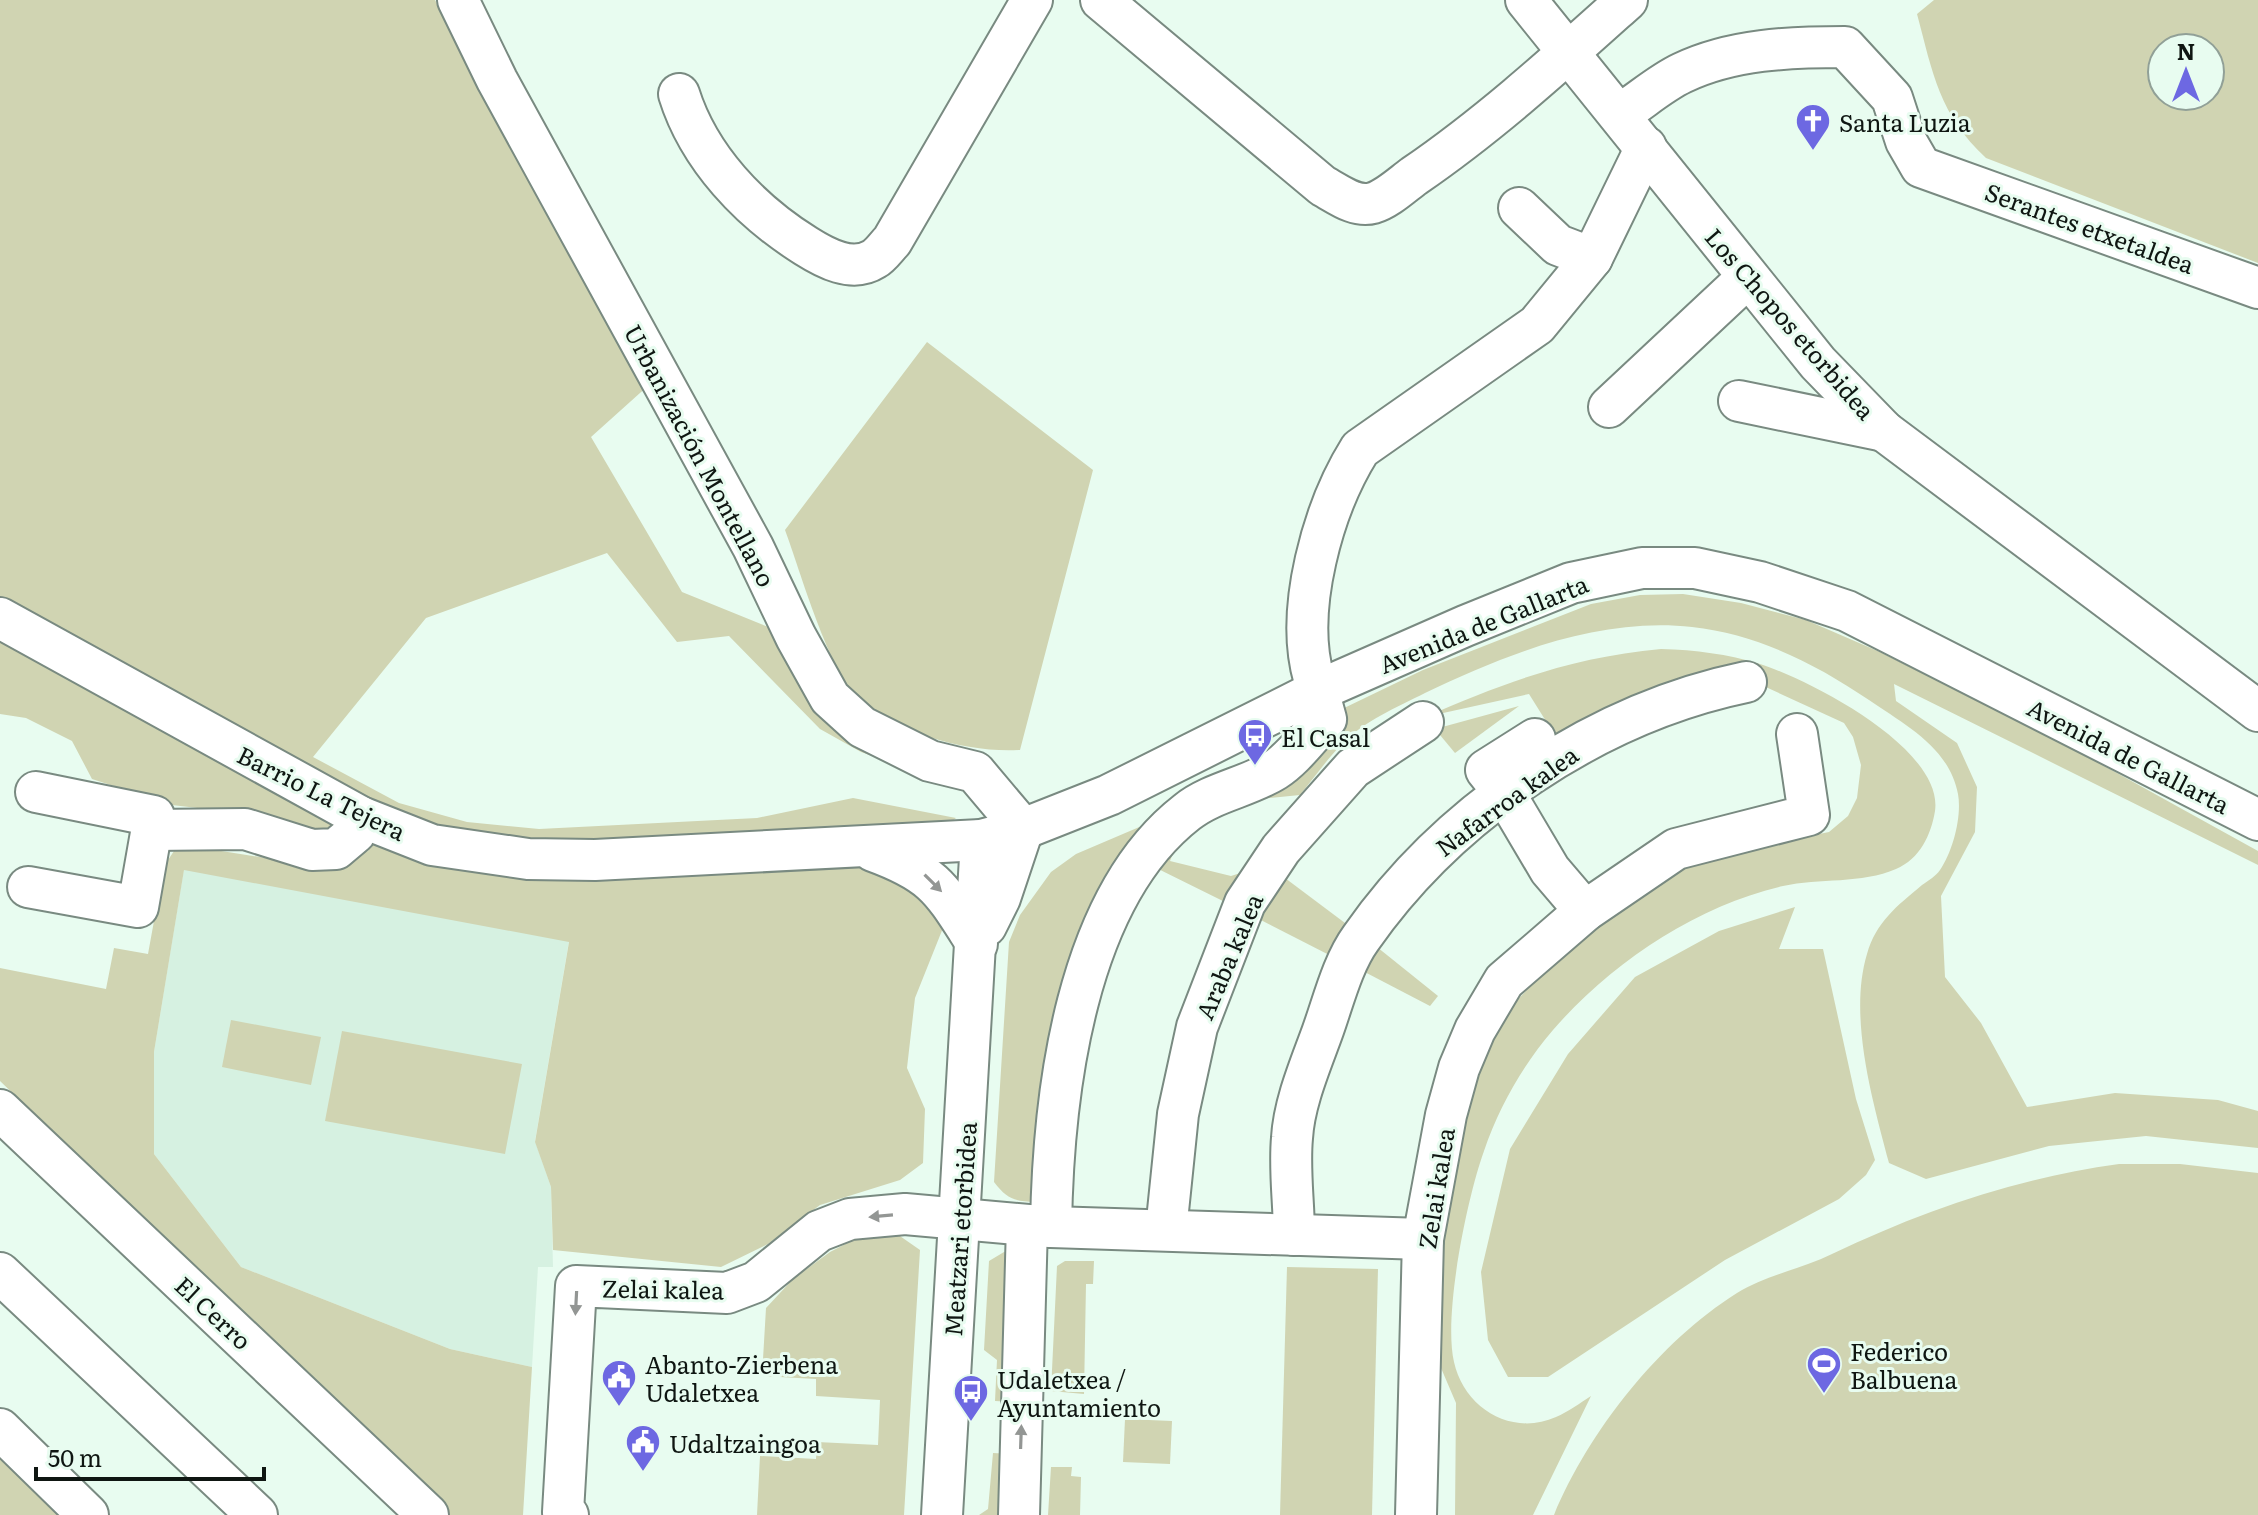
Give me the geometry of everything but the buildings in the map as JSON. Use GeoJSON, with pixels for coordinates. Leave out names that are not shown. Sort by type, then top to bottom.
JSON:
{"type":"FeatureCollection","features":[{"type":"Feature","properties":{"kind":"street","name":"Urbanización Montellano"},"geometry":{"type":"LineString","coordinates":[[458,0],[497,80],[753,547],[796,637],[830,698],[862,727],[930,761],[975,772],[1023,829]]}},
{"type":"Feature","properties":{"kind":"street"},"geometry":{"type":"LineString","coordinates":[[679,94],[686,115],[716,163],[763,216],[834,262],[855,264],[874,260],[892,241],[1032,0]]}},
{"type":"Feature","properties":{"kind":"street"},"geometry":{"type":"LineString","coordinates":[[1101,0],[1323,186],[1354,203],[1373,203],[1393,191],[1569,53],[1602,19],[1627,0]]}},
{"type":"Feature","properties":{"kind":"street","name":"Los Chopos etorbidea"},"geometry":{"type":"LineString","coordinates":[[1526,0],[1818,363],[1884,431],[2258,711]]}},
{"type":"Feature","properties":{"kind":"street","name":"Serantes etxetaldea"},"geometry":{"type":"LineString","coordinates":[[1620,114],[1660,85],[1716,59],[1803,47],[1845,47],[1892,98],[1906,141],[1921,167],[2258,288]]}},
{"type":"Feature","properties":{"kind":"street"},"geometry":{"type":"LineString","coordinates":[[1019,1515],[1039,1226],[1059,1088],[1075,1013],[1115,901],[1159,836],[1190,809],[1276,769],[1326,719],[1307,645],[1309,600],[1328,513],[1343,475],[1360,449],[1537,325],[1592,258],[1646,147]]}},
{"type":"Feature","properties":{"kind":"street"},"geometry":{"type":"LineString","coordinates":[[1519,208],[1558,245],[1592,258]]}},
{"type":"Feature","properties":{"kind":"street"},"geometry":{"type":"LineString","coordinates":[[1609,407],[1748,277]]}},
{"type":"Feature","properties":{"kind":"street"},"geometry":{"type":"LineString","coordinates":[[1739,401],[1884,431]]}},
{"type":"Feature","properties":{"kind":"street","name":"Avenida de Gallarta"},"geometry":{"type":"LineString","coordinates":[[981,840],[1023,829],[1109,795],[1317,691],[1465,626],[1571,583],[1642,568],[1708,571],[1760,582],[1847,611],[2258,820]]}},
{"type":"Feature","properties":{"kind":"street","name":"Barrio La Tejera"},"geometry":{"type":"LineString","coordinates":[[0,618],[361,817],[432,845],[528,859],[595,860],[867,849],[981,840]]}},
{"type":"Feature","properties":{"kind":"street","name":"Nafarroa kalea"},"geometry":{"type":"LineString","coordinates":[[1294,1235],[1291,1136],[1309,1069],[1359,940],[1434,849],[1505,794],[1562,756],[1637,715],[1695,692],[1746,682]]}},
{"type":"Feature","properties":{"kind":"street","name":"Araba kalea"},"geometry":{"type":"LineString","coordinates":[[1168,1211],[1178,1114],[1197,1027],[1245,903],[1281,849],[1353,768],[1423,722]]}},
{"type":"Feature","properties":{"kind":"street"},"geometry":{"type":"LineString","coordinates":[[1535,739],[1486,770],[1505,794],[1550,870],[1585,911],[1676,849],[1809,815],[1797,734]]}},
{"type":"Feature","properties":{"kind":"street"},"geometry":{"type":"LineString","coordinates":[[28,887],[138,907],[154,816],[36,792]]}},
{"type":"Feature","properties":{"kind":"street"},"geometry":{"type":"LineString","coordinates":[[152,830],[245,829],[312,850],[336,849],[355,833],[361,817]]}},
{"type":"Feature","properties":{"kind":"street","name":"Meatzari etorbidea"},"geometry":{"type":"LineString","coordinates":[[977,944],[1000,898],[1023,829]]}},
{"type":"Feature","properties":{"kind":"street","name":"Meatzari etorbidea"},"geometry":{"type":"LineString","coordinates":[[942,1515],[981,840]]}},
{"type":"Feature","properties":{"kind":"street"},"geometry":{"type":"LineString","coordinates":[[867,849],[914,866],[933,882],[977,944]]}},
{"type":"Feature","properties":{"kind":"street","name":"Zelai kalea"},"geometry":{"type":"LineString","coordinates":[[1416,1515],[1423,1239],[1446,1115],[1459,1068],[1475,1030],[1504,981],[1585,911]]}},
{"type":"Feature","properties":{"kind":"street","name":"El Cerro"},"geometry":{"type":"LineString","coordinates":[[0,1110],[428,1515]]}},
{"type":"Feature","properties":{"kind":"street","name":"Zelai kalea"},"geometry":{"type":"LineString","coordinates":[[568,1515],[563,1512],[576,1286],[727,1293],[756,1282],[819,1231],[850,1219],[905,1214],[959,1220]]}},
{"type":"Feature","properties":{"kind":"street"},"geometry":{"type":"LineString","coordinates":[[959,1220],[1039,1226],[1423,1239]]}},
{"type":"Feature","properties":{"kind":"street"},"geometry":{"type":"LineString","coordinates":[[0,1273],[257,1515]]}},
{"type":"Feature","properties":{"kind":"street"},"geometry":{"type":"LineString","coordinates":[[0,1429],[88,1515]]}},
{"type":"Feature","properties":{"kind":"shaded area"},"geometry":{"type":"Polygon","coordinates":[[[0,0],[435,0],[650,384],[591,437],[682,592],[778,631],[945,782],[861,752],[820,729],[729,636],[677,642],[607,553],[426,618],[313,757],[399,803],[467,822],[539,829],[757,818],[853,798],[956,818],[945,827],[922,894],[943,928],[915,998],[907,1068],[925,1109],[923,1163],[900,1180],[820,1205],[768,1244],[721,1267],[553,1250],[551,1187],[535,1142],[569,942],[184,870],[154,1052],[154,1154],[241,1267],[450,1349],[532,1367],[523,1515],[449,1515],[0,1081],[0,968],[106,989],[114,948],[148,954],[164,866],[174,851],[190,846],[279,860],[369,851],[335,831],[325,840],[240,813],[172,805],[92,779],[72,741],[26,718],[0,714],[0,0]]]}},
{"type":"Feature","properties":{"kind":"shaded area"},"geometry":{"type":"Polygon","coordinates":[[[1934,0],[2258,0],[2258,263],[1986,158],[1958,125],[1933,74],[1917,14],[1934,0]]]}},
{"type":"Feature","properties":{"kind":"shaded area"},"geometry":{"type":"Polygon","coordinates":[[[927,342],[1093,470],[1020,750],[978,748],[935,739],[894,722],[859,699],[848,686],[826,645],[785,530],[927,342]]]}},
{"type":"Feature","properties":{"kind":"shaded area"},"geometry":{"type":"Polygon","coordinates":[[[1683,594],[1741,603],[1806,620],[1880,652],[2079,752],[2258,851],[2258,865],[1894,684],[1896,701],[1957,743],[1977,787],[1975,832],[1941,896],[1945,977],[1981,1023],[2027,1107],[2115,1093],[2218,1100],[2258,1111],[2258,1148],[2146,1136],[2049,1146],[1926,1179],[1889,1163],[1861,1032],[1862,979],[1871,943],[1888,915],[1936,874],[1945,862],[1957,823],[1958,794],[1945,763],[1911,728],[1828,674],[1740,636],[1692,627],[1657,625],[1588,633],[1521,652],[1456,679],[1371,721],[1342,744],[1300,795],[1230,802],[1340,710],[1423,670],[1591,604],[1640,595],[1683,594]]]}},
{"type":"Feature","properties":{"kind":"shaded area"},"geometry":{"type":"Polygon","coordinates":[[[1661,649],[1711,653],[1760,664],[1840,701],[1897,741],[1918,764],[1932,788],[1933,820],[1918,853],[1896,869],[1869,877],[1783,886],[1751,895],[1657,940],[1628,960],[1576,1005],[1532,1057],[1497,1118],[1477,1172],[1454,1287],[1451,1341],[1454,1362],[1468,1393],[1479,1405],[1507,1421],[1539,1422],[1560,1415],[1591,1396],[1533,1515],[1455,1515],[1456,1403],[1438,1361],[1439,1278],[1451,1163],[1475,1076],[1498,1021],[1569,944],[1688,861],[1829,832],[1848,816],[1857,798],[1861,765],[1853,737],[1844,723],[1746,678],[1559,742],[1529,694],[1425,717],[1540,673],[1599,658],[1661,649]]]}},
{"type":"Feature","properties":{"kind":"shaded area"},"geometry":{"type":"Polygon","coordinates":[[[1519,706],[1455,753],[1435,729],[1519,706]]]}},
{"type":"Feature","properties":{"kind":"shaded area"},"geometry":{"type":"Polygon","coordinates":[[[1144,825],[1179,838],[1170,861],[1231,876],[1256,868],[1233,906],[1134,857],[1035,1202],[1016,1200],[1007,1196],[994,1182],[1009,942],[1020,915],[1051,872],[1076,854],[1144,825]]]}},
{"type":"Feature","properties":{"kind":"shaded area"},"geometry":{"type":"Polygon","coordinates":[[[184,869],[569,941],[535,1141],[551,1187],[553,1267],[538,1267],[532,1367],[450,1349],[241,1267],[154,1154],[154,1052],[184,869]]]}},
{"type":"Feature","properties":{"kind":"shaded area"},"geometry":{"type":"Polygon","coordinates":[[[1277,872],[1357,932],[1339,960],[1251,915],[1277,872]]]}},
{"type":"Feature","properties":{"kind":"shaded area"},"geometry":{"type":"Polygon","coordinates":[[[1795,907],[1779,949],[1823,949],[1856,1099],[1875,1160],[1866,1175],[1839,1199],[1725,1260],[1548,1377],[1508,1377],[1488,1340],[1481,1272],[1510,1149],[1568,1054],[1635,977],[1719,931],[1795,907]]]}},
{"type":"Feature","properties":{"kind":"shaded area"},"geometry":{"type":"Polygon","coordinates":[[[1372,943],[1438,996],[1430,1006],[1357,968],[1372,943]]]}},
{"type":"Feature","properties":{"kind":"shaded area"},"geometry":{"type":"Polygon","coordinates":[[[231,1020],[321,1037],[311,1085],[222,1067],[231,1020]]]}},
{"type":"Feature","properties":{"kind":"shaded area"},"geometry":{"type":"Polygon","coordinates":[[[342,1031],[522,1064],[505,1154],[325,1121],[342,1031]]]}},
{"type":"Feature","properties":{"kind":"shaded area"},"geometry":{"type":"Polygon","coordinates":[[[2119,1164],[2180,1164],[2258,1173],[2258,1515],[1554,1515],[1586,1452],[1629,1391],[1680,1337],[1737,1293],[1936,1210],[2008,1187],[2119,1164]]]}},
{"type":"Feature","properties":{"kind":"shaded area"},"geometry":{"type":"Polygon","coordinates":[[[897,1234],[920,1250],[904,1515],[757,1515],[760,1456],[816,1459],[817,1442],[878,1445],[880,1400],[816,1396],[816,1379],[762,1376],[766,1308],[793,1279],[830,1252],[859,1237],[897,1234]]]}},
{"type":"Feature","properties":{"kind":"shaded area"},"geometry":{"type":"Polygon","coordinates":[[[1004,1252],[1019,1253],[1013,1402],[995,1401],[997,1360],[984,1350],[989,1261],[1004,1252]]]}},
{"type":"Feature","properties":{"kind":"shaded area"},"geometry":{"type":"Polygon","coordinates":[[[1065,1261],[1094,1261],[1093,1284],[1086,1284],[1084,1394],[1051,1391],[1057,1266],[1065,1261]]]}},
{"type":"Feature","properties":{"kind":"shaded area"},"geometry":{"type":"Polygon","coordinates":[[[1287,1267],[1378,1269],[1372,1515],[1280,1515],[1287,1267]]]}},
{"type":"Feature","properties":{"kind":"shaded area"},"geometry":{"type":"Polygon","coordinates":[[[1125,1419],[1172,1421],[1170,1464],[1123,1462],[1125,1419]]]}},
{"type":"Feature","properties":{"kind":"shaded area"},"geometry":{"type":"Polygon","coordinates":[[[0,1444],[74,1515],[0,1515],[0,1444]]]}},
{"type":"Feature","properties":{"kind":"shaded area"},"geometry":{"type":"Polygon","coordinates":[[[993,1453],[1012,1454],[1010,1515],[979,1515],[988,1509],[993,1453]]]}},
{"type":"Feature","properties":{"kind":"shaded area"},"geometry":{"type":"Polygon","coordinates":[[[1051,1467],[1072,1467],[1071,1476],[1081,1477],[1080,1515],[1048,1515],[1051,1467]]]}},
{"type":"Feature","properties":{"kind":"place","name":"Santa Luzia"},"geometry":{"type":"Point","coordinates":[1813,152]}},
{"type":"Feature","properties":{"kind":"place","name":"El Casal"},"geometry":{"type":"Point","coordinates":[1255,767]}},
{"type":"Feature","properties":{"kind":"place","name":"Federico Balbuena"},"geometry":{"type":"Point","coordinates":[1824,1395]}},
{"type":"Feature","properties":{"kind":"place","name":"Abanto-Zierbena Udaletxea"},"geometry":{"type":"Point","coordinates":[619,1408]}},
{"type":"Feature","properties":{"kind":"place","name":"Udaletxea / Ayuntamiento"},"geometry":{"type":"Point","coordinates":[971,1423]}},
{"type":"Feature","properties":{"kind":"place","name":"Udaltzaingoa"},"geometry":{"type":"Point","coordinates":[643,1473]}}]}
